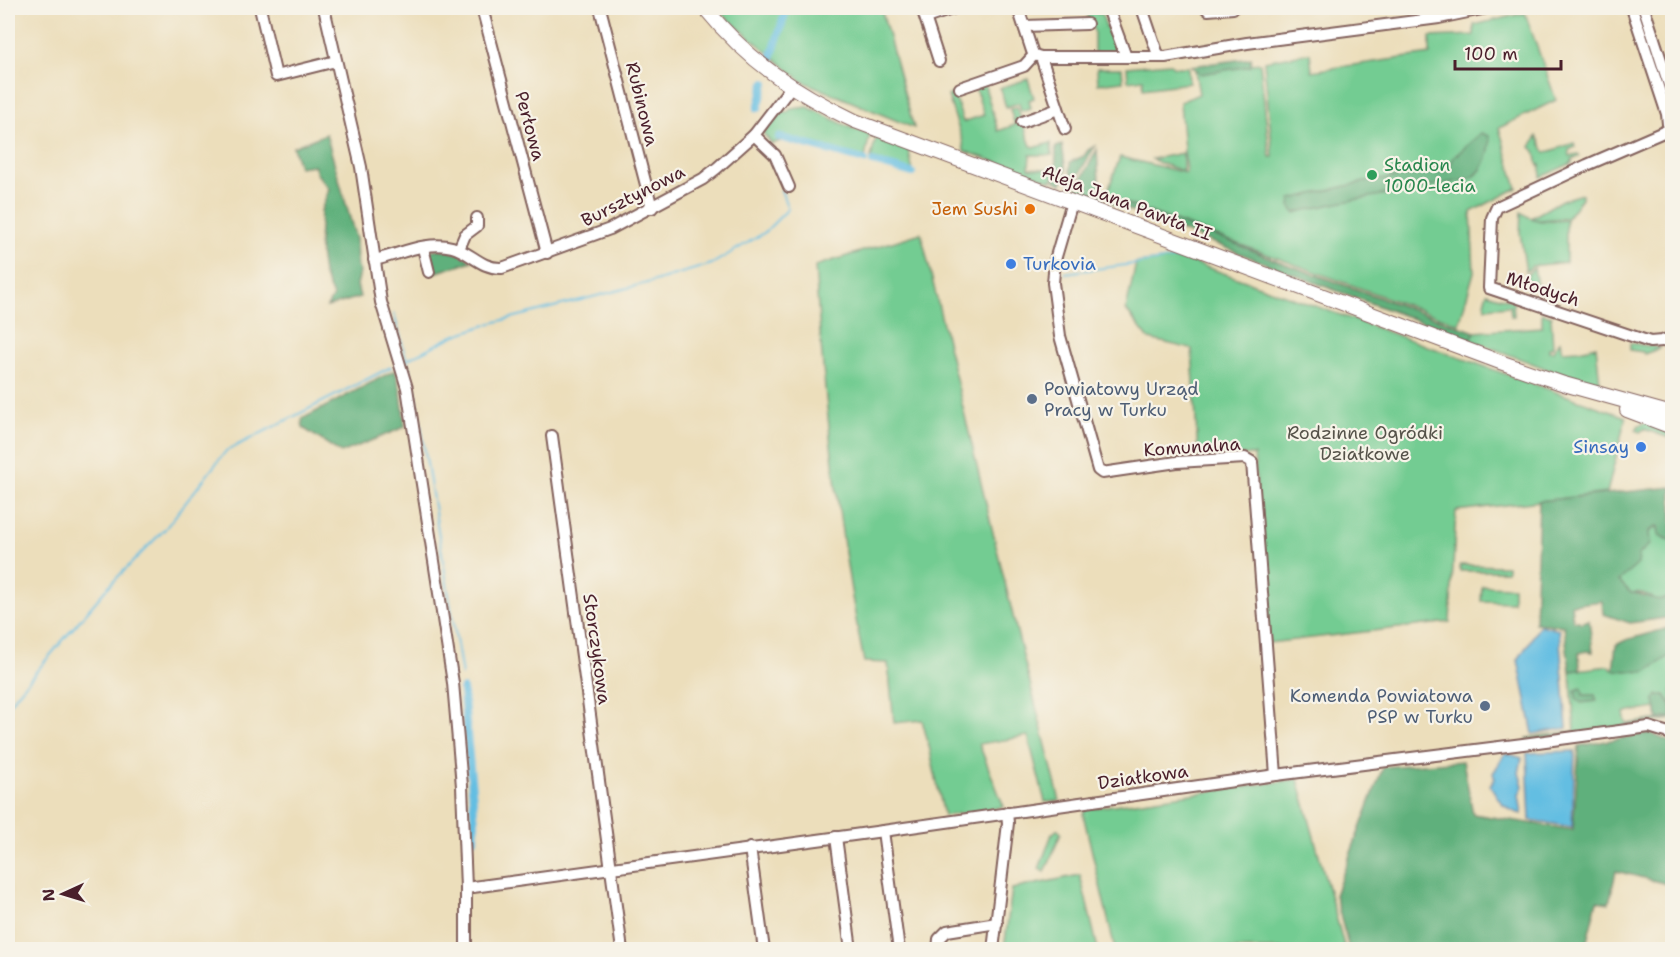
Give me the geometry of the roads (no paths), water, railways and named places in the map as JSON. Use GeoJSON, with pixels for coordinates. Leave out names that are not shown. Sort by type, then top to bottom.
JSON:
{"type":"FeatureCollection","features":[{"type":"Feature","properties":{"kind":"main road","name":"Aleja Jana Pawła II"},"geometry":{"type":"LineString","coordinates":[[705,8],[735,41],[791,87],[855,121],[1500,362],[1564,384],[1672,414]]}},
{"type":"Feature","properties":{"kind":"main road","name":"Aleja Jana Pawła II"},"geometry":{"type":"LineString","coordinates":[[1564,384],[1624,413],[1672,427]]}},
{"type":"Feature","properties":{"kind":"street"},"geometry":{"type":"LineString","coordinates":[[260,8],[276,76],[336,61]]}},
{"type":"Feature","properties":{"kind":"street"},"geometry":{"type":"LineString","coordinates":[[324,8],[361,167],[381,302],[406,388],[453,683],[462,786],[466,950]]}},
{"type":"Feature","properties":{"kind":"street","name":"Perłowa"},"geometry":{"type":"LineString","coordinates":[[482,8],[547,253]]}},
{"type":"Feature","properties":{"kind":"street","name":"Rubinowa"},"geometry":{"type":"LineString","coordinates":[[600,8],[652,208]]}},
{"type":"Feature","properties":{"kind":"street"},"geometry":{"type":"LineString","coordinates":[[939,61],[924,13],[955,8]]}},
{"type":"Feature","properties":{"kind":"street"},"geometry":{"type":"LineString","coordinates":[[1018,8],[1065,129]]}},
{"type":"Feature","properties":{"kind":"street"},"geometry":{"type":"LineString","coordinates":[[1108,8],[1126,57]]}},
{"type":"Feature","properties":{"kind":"street"},"geometry":{"type":"LineString","coordinates":[[1142,8],[1157,52],[1161,57]]}},
{"type":"Feature","properties":{"kind":"street"},"geometry":{"type":"LineString","coordinates":[[1206,8],[1208,10],[1233,8]]}},
{"type":"Feature","properties":{"kind":"street"},"geometry":{"type":"LineString","coordinates":[[960,88],[1024,66],[1038,56],[1161,57],[1452,11],[1486,8]]}},
{"type":"Feature","properties":{"kind":"street"},"geometry":{"type":"LineString","coordinates":[[1632,8],[1671,131]]}},
{"type":"Feature","properties":{"kind":"street"},"geometry":{"type":"LineString","coordinates":[[1644,8],[1672,94]]}},
{"type":"Feature","properties":{"kind":"street"},"geometry":{"type":"LineString","coordinates":[[1024,26],[1087,24]]}},
{"type":"Feature","properties":{"kind":"street","name":"Bursztynowa"},"geometry":{"type":"LineString","coordinates":[[374,260],[437,245],[459,249],[483,265],[502,268],[610,229],[709,175],[753,135],[791,87]]}},
{"type":"Feature","properties":{"kind":"street"},"geometry":{"type":"LineString","coordinates":[[1022,122],[1058,109]]}},
{"type":"Feature","properties":{"kind":"street","name":"Młodych"},"geometry":{"type":"LineString","coordinates":[[1671,131],[1587,165],[1497,207],[1492,218],[1489,288],[1650,342],[1672,338]]}},
{"type":"Feature","properties":{"kind":"street"},"geometry":{"type":"LineString","coordinates":[[753,135],[775,155],[789,187]]}},
{"type":"Feature","properties":{"kind":"street","name":"Komunalna"},"geometry":{"type":"LineString","coordinates":[[1072,202],[1055,260],[1053,283],[1060,336],[1098,470],[1102,473],[1177,462],[1245,458],[1252,462],[1276,775]]}},
{"type":"Feature","properties":{"kind":"street"},"geometry":{"type":"LineString","coordinates":[[459,249],[465,235],[477,226],[477,218]]}},
{"type":"Feature","properties":{"kind":"street"},"geometry":{"type":"LineString","coordinates":[[423,248],[429,272]]}},
{"type":"Feature","properties":{"kind":"street","name":"Storczykowa"},"geometry":{"type":"LineString","coordinates":[[552,436],[622,950]]}},
{"type":"Feature","properties":{"kind":"street","name":"Działkowa"},"geometry":{"type":"LineString","coordinates":[[466,888],[1276,775],[1513,746],[1649,726],[1672,734]]}},
{"type":"Feature","properties":{"kind":"street"},"geometry":{"type":"LineString","coordinates":[[993,950],[1011,813]]}},
{"type":"Feature","properties":{"kind":"street"},"geometry":{"type":"LineString","coordinates":[[883,831],[899,950]]}},
{"type":"Feature","properties":{"kind":"street"},"geometry":{"type":"LineString","coordinates":[[836,837],[850,950]]}},
{"type":"Feature","properties":{"kind":"street"},"geometry":{"type":"LineString","coordinates":[[750,848],[764,950]]}},
{"type":"Feature","properties":{"kind":"street"},"geometry":{"type":"LineString","coordinates":[[939,950],[939,939],[946,931],[997,924]]}},
{"type":"Feature","properties":{"kind":"water"},"geometry":{"type":"Polygon","coordinates":[[[1540,625],[1559,630],[1567,728],[1533,734],[1518,660],[1540,625]]]}},
{"type":"Feature","properties":{"kind":"water"},"geometry":{"type":"Polygon","coordinates":[[[1575,751],[1572,827],[1530,820],[1527,753],[1575,751]]]}},
{"type":"Feature","properties":{"kind":"water"},"geometry":{"type":"Polygon","coordinates":[[[1506,753],[1522,758],[1519,773],[1523,786],[1519,795],[1522,814],[1511,810],[1499,800],[1490,785],[1495,778],[1493,773],[1506,753]]]}},
{"type":"Feature","properties":{"kind":"waterway"},"geometry":{"type":"LineString","coordinates":[[770,61],[787,8]]}},
{"type":"Feature","properties":{"kind":"waterway"},"geometry":{"type":"LineString","coordinates":[[758,108],[765,83]]}},
{"type":"Feature","properties":{"kind":"waterway"},"geometry":{"type":"LineString","coordinates":[[779,137],[864,160]]}},
{"type":"Feature","properties":{"kind":"waterway"},"geometry":{"type":"LineString","coordinates":[[873,162],[912,173]]}},
{"type":"Feature","properties":{"kind":"waterway"},"geometry":{"type":"LineString","coordinates":[[408,359],[453,336],[492,323],[712,264],[764,233],[788,209],[781,190]]}},
{"type":"Feature","properties":{"kind":"waterway"},"geometry":{"type":"LineString","coordinates":[[1065,273],[1179,258]]}},
{"type":"Feature","properties":{"kind":"waterway"},"geometry":{"type":"LineString","coordinates":[[394,314],[415,391],[462,675]]}},
{"type":"Feature","properties":{"kind":"waterway"},"geometry":{"type":"LineString","coordinates":[[8,705],[108,587],[165,529],[226,451],[391,367]]}},
{"type":"Feature","properties":{"kind":"waterway"},"geometry":{"type":"LineString","coordinates":[[463,689],[475,823],[474,839]]}},
{"type":"Feature","properties":{"kind":"place","name":"Stadion 1000-lecia"},"geometry":{"type":"Point","coordinates":[1372,175]}},
{"type":"Feature","properties":{"kind":"place","name":"Jem Sushi"},"geometry":{"type":"Point","coordinates":[1030,209]}},
{"type":"Feature","properties":{"kind":"place","name":"Turkovia"},"geometry":{"type":"Point","coordinates":[1011,264]}},
{"type":"Feature","properties":{"kind":"place","name":"Powiatowy Urząd Pracy w Turku"},"geometry":{"type":"Point","coordinates":[1032,399]}},
{"type":"Feature","properties":{"kind":"place","name":"Sinsay"},"geometry":{"type":"Point","coordinates":[1641,447]}},
{"type":"Feature","properties":{"kind":"place","name":"Komenda Powiatowa PSP w Turku"},"geometry":{"type":"Point","coordinates":[1485,706]}},
{"type":"Feature","properties":{"kind":"park label","name":"Rodzinne Ogródki Działkowe"},"geometry":{"type":"Point","coordinates":[1365,443]}}]}
